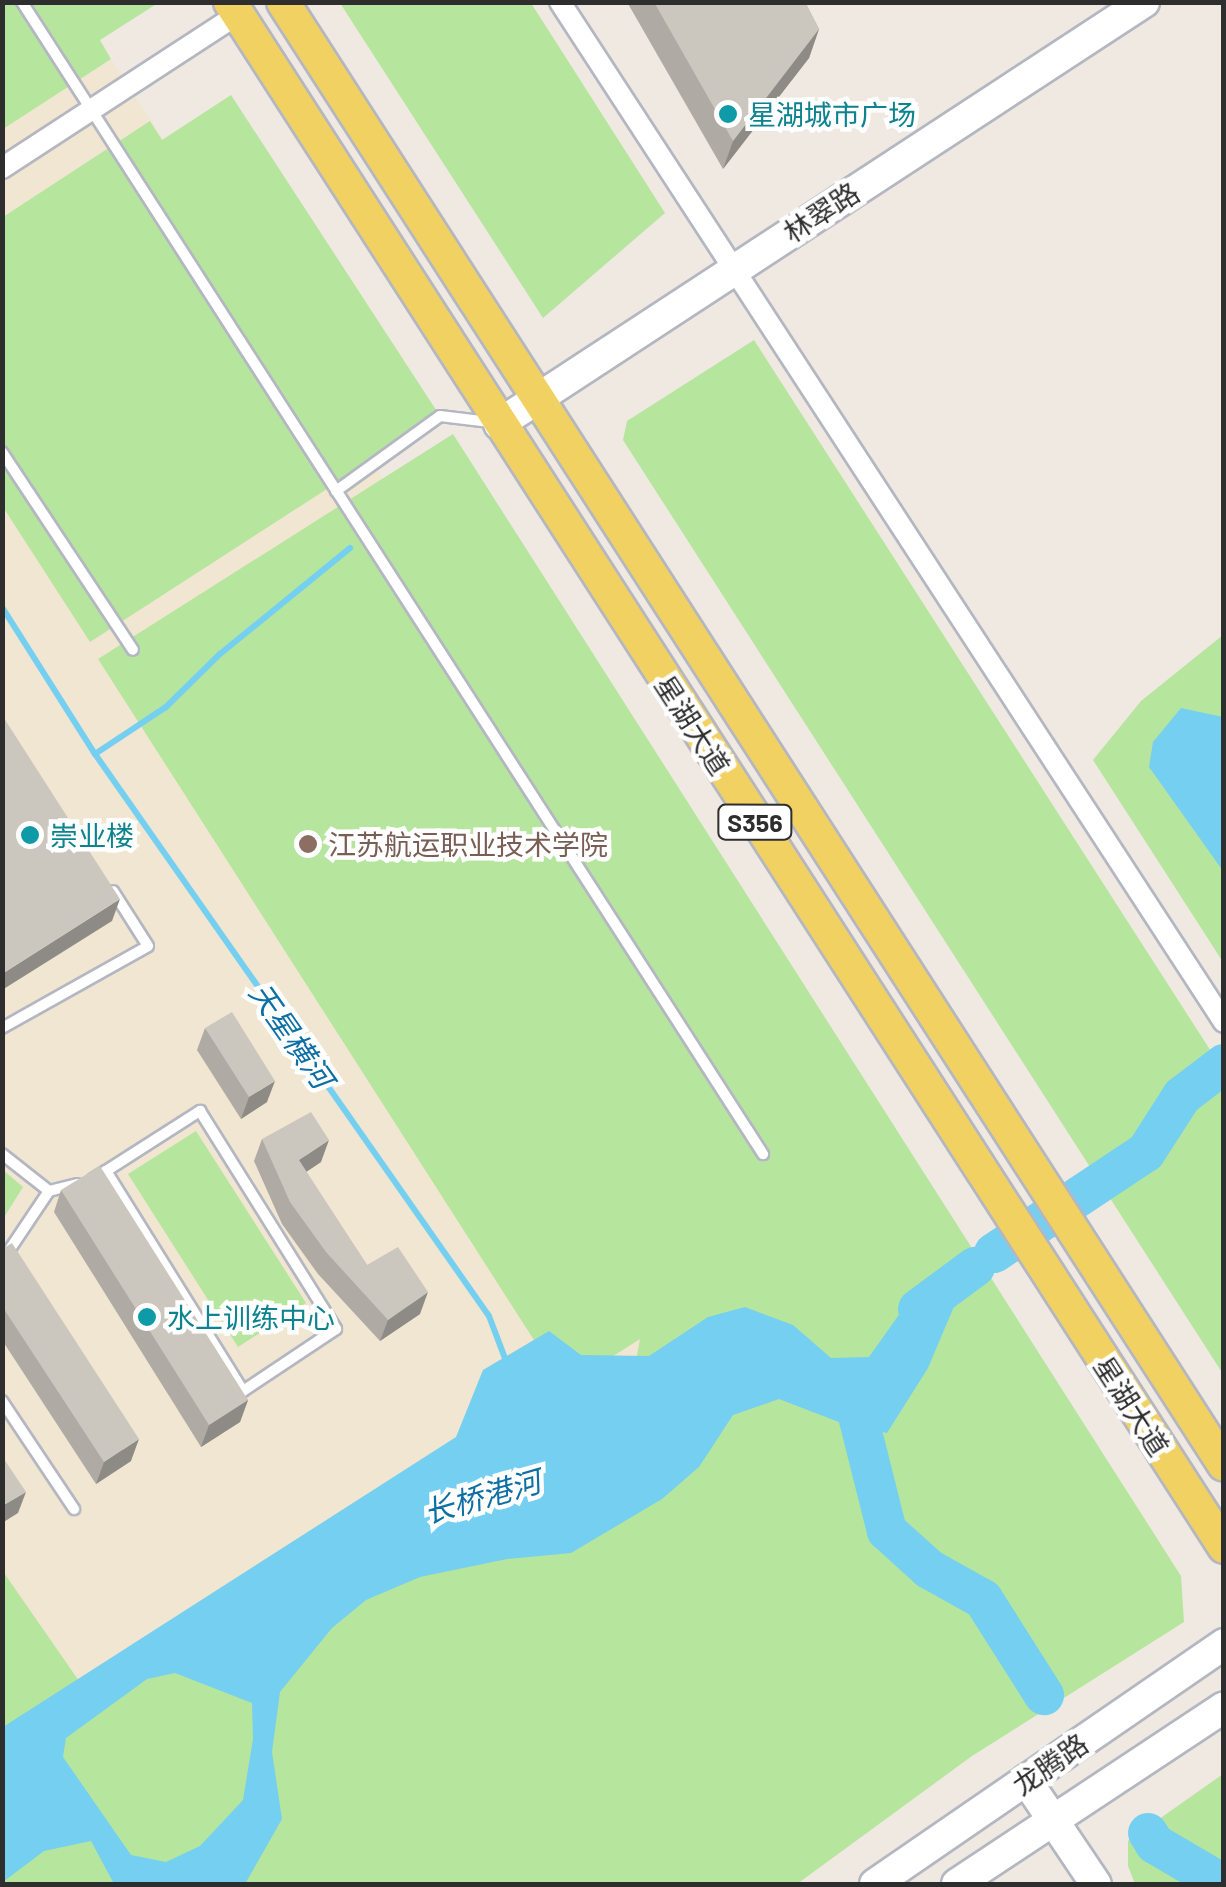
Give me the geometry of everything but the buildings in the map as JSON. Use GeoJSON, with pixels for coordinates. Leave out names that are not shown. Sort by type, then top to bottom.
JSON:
{"type":"FeatureCollection","features":[{"type":"Feature","properties":{"kind":"main road","name":"星湖大道"},"geometry":{"type":"LineString","coordinates":[[282,2],[1224,1465]]}},
{"type":"Feature","properties":{"kind":"main road","name":"星湖大道"},"geometry":{"type":"LineString","coordinates":[[234,9],[1224,1547]]}},
{"type":"Feature","properties":{"kind":"street"},"geometry":{"type":"LineString","coordinates":[[560,2],[1224,1022]]}},
{"type":"Feature","properties":{"kind":"street","name":"林翠路"},"geometry":{"type":"LineString","coordinates":[[499,424],[1144,2]]}},
{"type":"Feature","properties":{"kind":"street"},"geometry":{"type":"LineString","coordinates":[[2,168],[234,9]]}},
{"type":"Feature","properties":{"kind":"street","name":"龙腾路"},"geometry":{"type":"LineString","coordinates":[[876,1884],[1224,1644]]}},
{"type":"Feature","properties":{"kind":"street","name":"龙腾路"},"geometry":{"type":"LineString","coordinates":[[957,1884],[1224,1707]]}},
{"type":"Feature","properties":{"kind":"street"},"geometry":{"type":"LineString","coordinates":[[1026,1780],[1096,1884]]}},
{"type":"Feature","properties":{"kind":"lane"},"geometry":{"type":"LineString","coordinates":[[22,2],[763,1154]]}},
{"type":"Feature","properties":{"kind":"lane"},"geometry":{"type":"LineString","coordinates":[[336,491],[440,416],[499,424]]}},
{"type":"Feature","properties":{"kind":"lane"},"geometry":{"type":"LineString","coordinates":[[2,452],[132,650]]}},
{"type":"Feature","properties":{"kind":"lane"},"geometry":{"type":"LineString","coordinates":[[2,1028],[148,946],[106,880]]}},
{"type":"Feature","properties":{"kind":"lane"},"geometry":{"type":"LineString","coordinates":[[2,1260],[49,1191],[92,1180],[106,1171],[200,1111],[336,1329],[242,1391],[106,1171]]}},
{"type":"Feature","properties":{"kind":"lane"},"geometry":{"type":"LineString","coordinates":[[2,1154],[49,1191]]}},
{"type":"Feature","properties":{"kind":"lane"},"geometry":{"type":"LineString","coordinates":[[2,1401],[74,1510]]}},
{"type":"Feature","properties":{"kind":"shaded area","name":"江苏航运职业技术学院"},"geometry":{"type":"Polygon","coordinates":[[[74,2],[383,479],[844,1209],[622,1437],[3,1759],[2,3],[74,2]]]}},
{"type":"Feature","properties":{"kind":"green space"},"geometry":{"type":"Polygon","coordinates":[[[3,3],[158,3],[100,40],[111,59],[3,129],[3,3]]]}},
{"type":"Feature","properties":{"kind":"green space"},"geometry":{"type":"Polygon","coordinates":[[[340,3],[531,3],[665,213],[543,318],[340,3]]]}},
{"type":"Feature","properties":{"kind":"green space"},"geometry":{"type":"Polygon","coordinates":[[[231,95],[440,416],[90,642],[3,507],[3,217],[150,121],[162,140],[231,95]]]}},
{"type":"Feature","properties":{"kind":"green space"},"geometry":{"type":"Polygon","coordinates":[[[754,340],[1223,1070],[1223,1374],[623,440],[627,421],[754,340]]]}},
{"type":"Feature","properties":{"kind":"green space"},"geometry":{"type":"Polygon","coordinates":[[[453,434],[1181,1576],[1184,1622],[972,1756],[797,1884],[3,1884],[3,1759],[91,1705],[622,1436],[640,1339],[564,1387],[98,659],[453,434]]]}},
{"type":"Feature","properties":{"kind":"green space"},"geometry":{"type":"Polygon","coordinates":[[[1223,635],[1223,962],[1093,760],[1141,701],[1223,635]]]}},
{"type":"Feature","properties":{"kind":"green space"},"geometry":{"type":"Polygon","coordinates":[[[196,1131],[306,1303],[238,1347],[128,1174],[196,1131]]]}},
{"type":"Feature","properties":{"kind":"green space"},"geometry":{"type":"Polygon","coordinates":[[[3,1170],[23,1187],[3,1219],[3,1170]]]}},
{"type":"Feature","properties":{"kind":"green space"},"geometry":{"type":"Polygon","coordinates":[[[2,1570],[79,1681],[2,1728],[2,1570]]]}},
{"type":"Feature","properties":{"kind":"green space"},"geometry":{"type":"Polygon","coordinates":[[[1223,1774],[1223,1884],[1135,1884],[1128,1866],[1128,1841],[1223,1774]]]}},
{"type":"Feature","properties":{"kind":"water"},"geometry":{"type":"Polygon","coordinates":[[[1181,708],[1223,717],[1223,871],[1149,767],[1153,742],[1181,708]]]}},
{"type":"Feature","properties":{"kind":"water"},"geometry":{"type":"Polygon","coordinates":[[[963,1262],[961,1290],[928,1368],[887,1433],[844,1424],[779,1399],[733,1415],[699,1467],[662,1499],[571,1553],[507,1559],[420,1577],[366,1600],[332,1628],[280,1692],[272,1752],[282,1819],[245,1884],[114,1884],[91,1841],[44,1851],[3,1882],[3,1727],[456,1437],[483,1370],[549,1331],[581,1355],[649,1356],[708,1317],[745,1307],[793,1325],[831,1358],[869,1357],[915,1292],[963,1262]],[[175,1673],[147,1679],[66,1738],[63,1757],[131,1855],[166,1862],[200,1846],[243,1800],[253,1739],[252,1703],[175,1673]]]}},
{"type":"Feature","properties":{"kind":"waterway"},"geometry":{"type":"LineString","coordinates":[[95,754],[166,707],[220,654],[350,548]]}},
{"type":"Feature","properties":{"kind":"waterway","name":"天星横河"},"geometry":{"type":"LineString","coordinates":[[2,607],[95,754],[489,1316],[506,1361]]}},
{"type":"Feature","properties":{"kind":"waterway","name":"长桥港河"},"geometry":{"type":"LineString","coordinates":[[994,1253],[1146,1152],[1182,1096],[1224,1064]]}},
{"type":"Feature","properties":{"kind":"waterway","name":"长桥港河"},"geometry":{"type":"LineString","coordinates":[[918,1309],[975,1267]]}},
{"type":"Feature","properties":{"kind":"waterway","name":"天星横河"},"geometry":{"type":"LineString","coordinates":[[853,1396],[887,1531],[929,1569],[983,1599],[1044,1695]]}},
{"type":"Feature","properties":{"kind":"waterway","name":"天星横河"},"geometry":{"type":"LineString","coordinates":[[1148,1833],[1155,1844],[1223,1884]]}},
{"type":"Feature","properties":{"kind":"place","name":"星湖城市广场"},"geometry":{"type":"Point","coordinates":[728,114]}},
{"type":"Feature","properties":{"kind":"place","name":"崇业楼"},"geometry":{"type":"Point","coordinates":[30,835]}},
{"type":"Feature","properties":{"kind":"place","name":"江苏航运职业技术学院"},"geometry":{"type":"Point","coordinates":[308,844]}},
{"type":"Feature","properties":{"kind":"place","name":"水上训练中心"},"geometry":{"type":"Point","coordinates":[147,1317]}}]}
